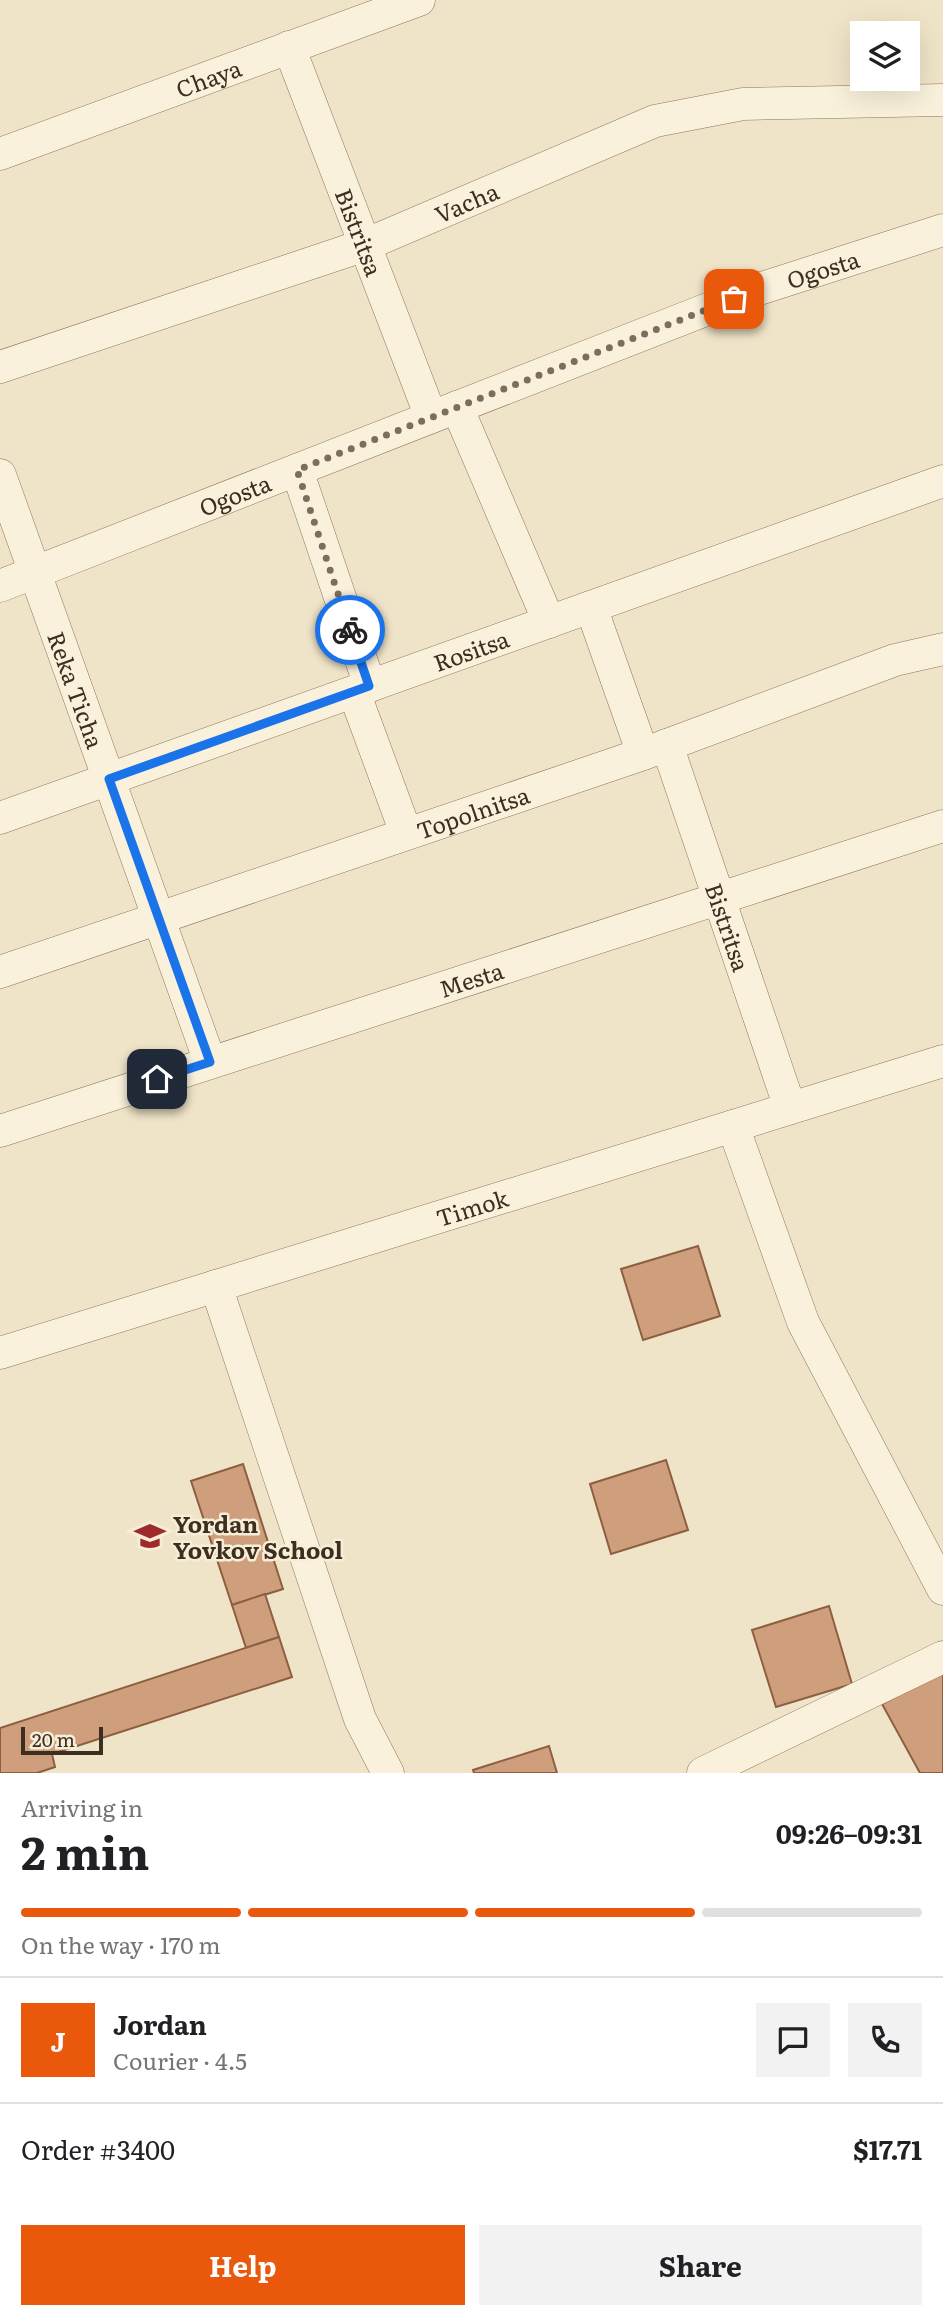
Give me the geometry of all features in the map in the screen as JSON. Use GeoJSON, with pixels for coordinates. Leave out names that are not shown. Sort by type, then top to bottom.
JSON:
{"type":"FeatureCollection","features":[{"type":"Feature","properties":{"kind":"street","name":"Chaya"},"geometry":{"type":"LineString","coordinates":[[0,154],[289,47],[348,14],[419,0]]}},
{"type":"Feature","properties":{"kind":"street","name":"Bistritsa"},"geometry":{"type":"LineString","coordinates":[[289,47],[365,245],[444,412],[549,622]]}},
{"type":"Feature","properties":{"kind":"street","name":"Vacha"},"geometry":{"type":"LineString","coordinates":[[0,367],[365,245],[655,121],[743,104],[943,100]]}},
{"type":"Feature","properties":{"kind":"street","name":"Ogosta"},"geometry":{"type":"LineString","coordinates":[[0,586],[759,289],[943,230]]}},
{"type":"Feature","properties":{"kind":"street"},"geometry":{"type":"LineString","coordinates":[[297,470],[406,833]]}},
{"type":"Feature","properties":{"kind":"street","name":"Reka Ticha"},"geometry":{"type":"LineString","coordinates":[[0,475],[210,1062]]}},
{"type":"Feature","properties":{"kind":"street","name":"Rositsa"},"geometry":{"type":"LineString","coordinates":[[0,818],[943,481]]}},
{"type":"Feature","properties":{"kind":"street","name":"Bistritsa"},"geometry":{"type":"LineString","coordinates":[[591,607],[719,898],[790,1108]]}},
{"type":"Feature","properties":{"kind":"street","name":"Topolnitsa"},"geometry":{"type":"LineString","coordinates":[[0,972],[655,749],[895,660],[943,649]]}},
{"type":"Feature","properties":{"kind":"street","name":"Mesta"},"geometry":{"type":"LineString","coordinates":[[0,1131],[943,825]]}},
{"type":"Feature","properties":{"kind":"street","name":"Timok"},"geometry":{"type":"LineString","coordinates":[[0,1353],[943,1061]]}},
{"type":"Feature","properties":{"kind":"street"},"geometry":{"type":"LineString","coordinates":[[733,1126],[803,1322],[943,1589]]}},
{"type":"Feature","properties":{"kind":"street"},"geometry":{"type":"LineString","coordinates":[[216,1286],[360,1719],[388,1773]]}},
{"type":"Feature","properties":{"kind":"street"},"geometry":{"type":"LineString","coordinates":[[703,1773],[943,1657]]}},
{"type":"Feature","properties":{"kind":"building"},"geometry":{"type":"Polygon","coordinates":[[[698,1246],[720,1316],[643,1340],[621,1269],[698,1246]]]}},
{"type":"Feature","properties":{"kind":"building"},"geometry":{"type":"Polygon","coordinates":[[[666,1460],[688,1530],[611,1554],[590,1484],[666,1460]]]}},
{"type":"Feature","properties":{"kind":"building"},"geometry":{"type":"Polygon","coordinates":[[[243,1464],[283,1589],[232,1605],[191,1481],[243,1464]]]}},
{"type":"Feature","properties":{"kind":"building"},"geometry":{"type":"Polygon","coordinates":[[[265,1594],[279,1637],[246,1648],[232,1605],[265,1594]]]}},
{"type":"Feature","properties":{"kind":"building"},"geometry":{"type":"Polygon","coordinates":[[[829,1606],[852,1684],[776,1707],[752,1630],[829,1606]]]}},
{"type":"Feature","properties":{"kind":"building"},"geometry":{"type":"Polygon","coordinates":[[[279,1637],[292,1677],[52,1754],[55,1767],[37,1773],[0,1773],[0,1728],[279,1637]]]}},
{"type":"Feature","properties":{"kind":"building"},"geometry":{"type":"Polygon","coordinates":[[[943,1671],[943,1773],[920,1773],[882,1704],[943,1671]]]}},
{"type":"Feature","properties":{"kind":"building"},"geometry":{"type":"Polygon","coordinates":[[[549,1746],[557,1773],[474,1773],[473,1770],[549,1746]]]}},
{"type":"Feature","properties":{"kind":"way so far"},"geometry":{"type":"LineString","coordinates":[[350,630],[297,470],[734,299]]}},
{"type":"Feature","properties":{"kind":"place","name":"Yordan Yovkov School"},"geometry":{"type":"Point","coordinates":[150,1536]}},
{"type":"Feature","properties":{"kind":"route"},"geometry":{"type":"LineString","coordinates":[[157,1079],[210,1062],[109,779],[369,686],[350,630]]}}]}
